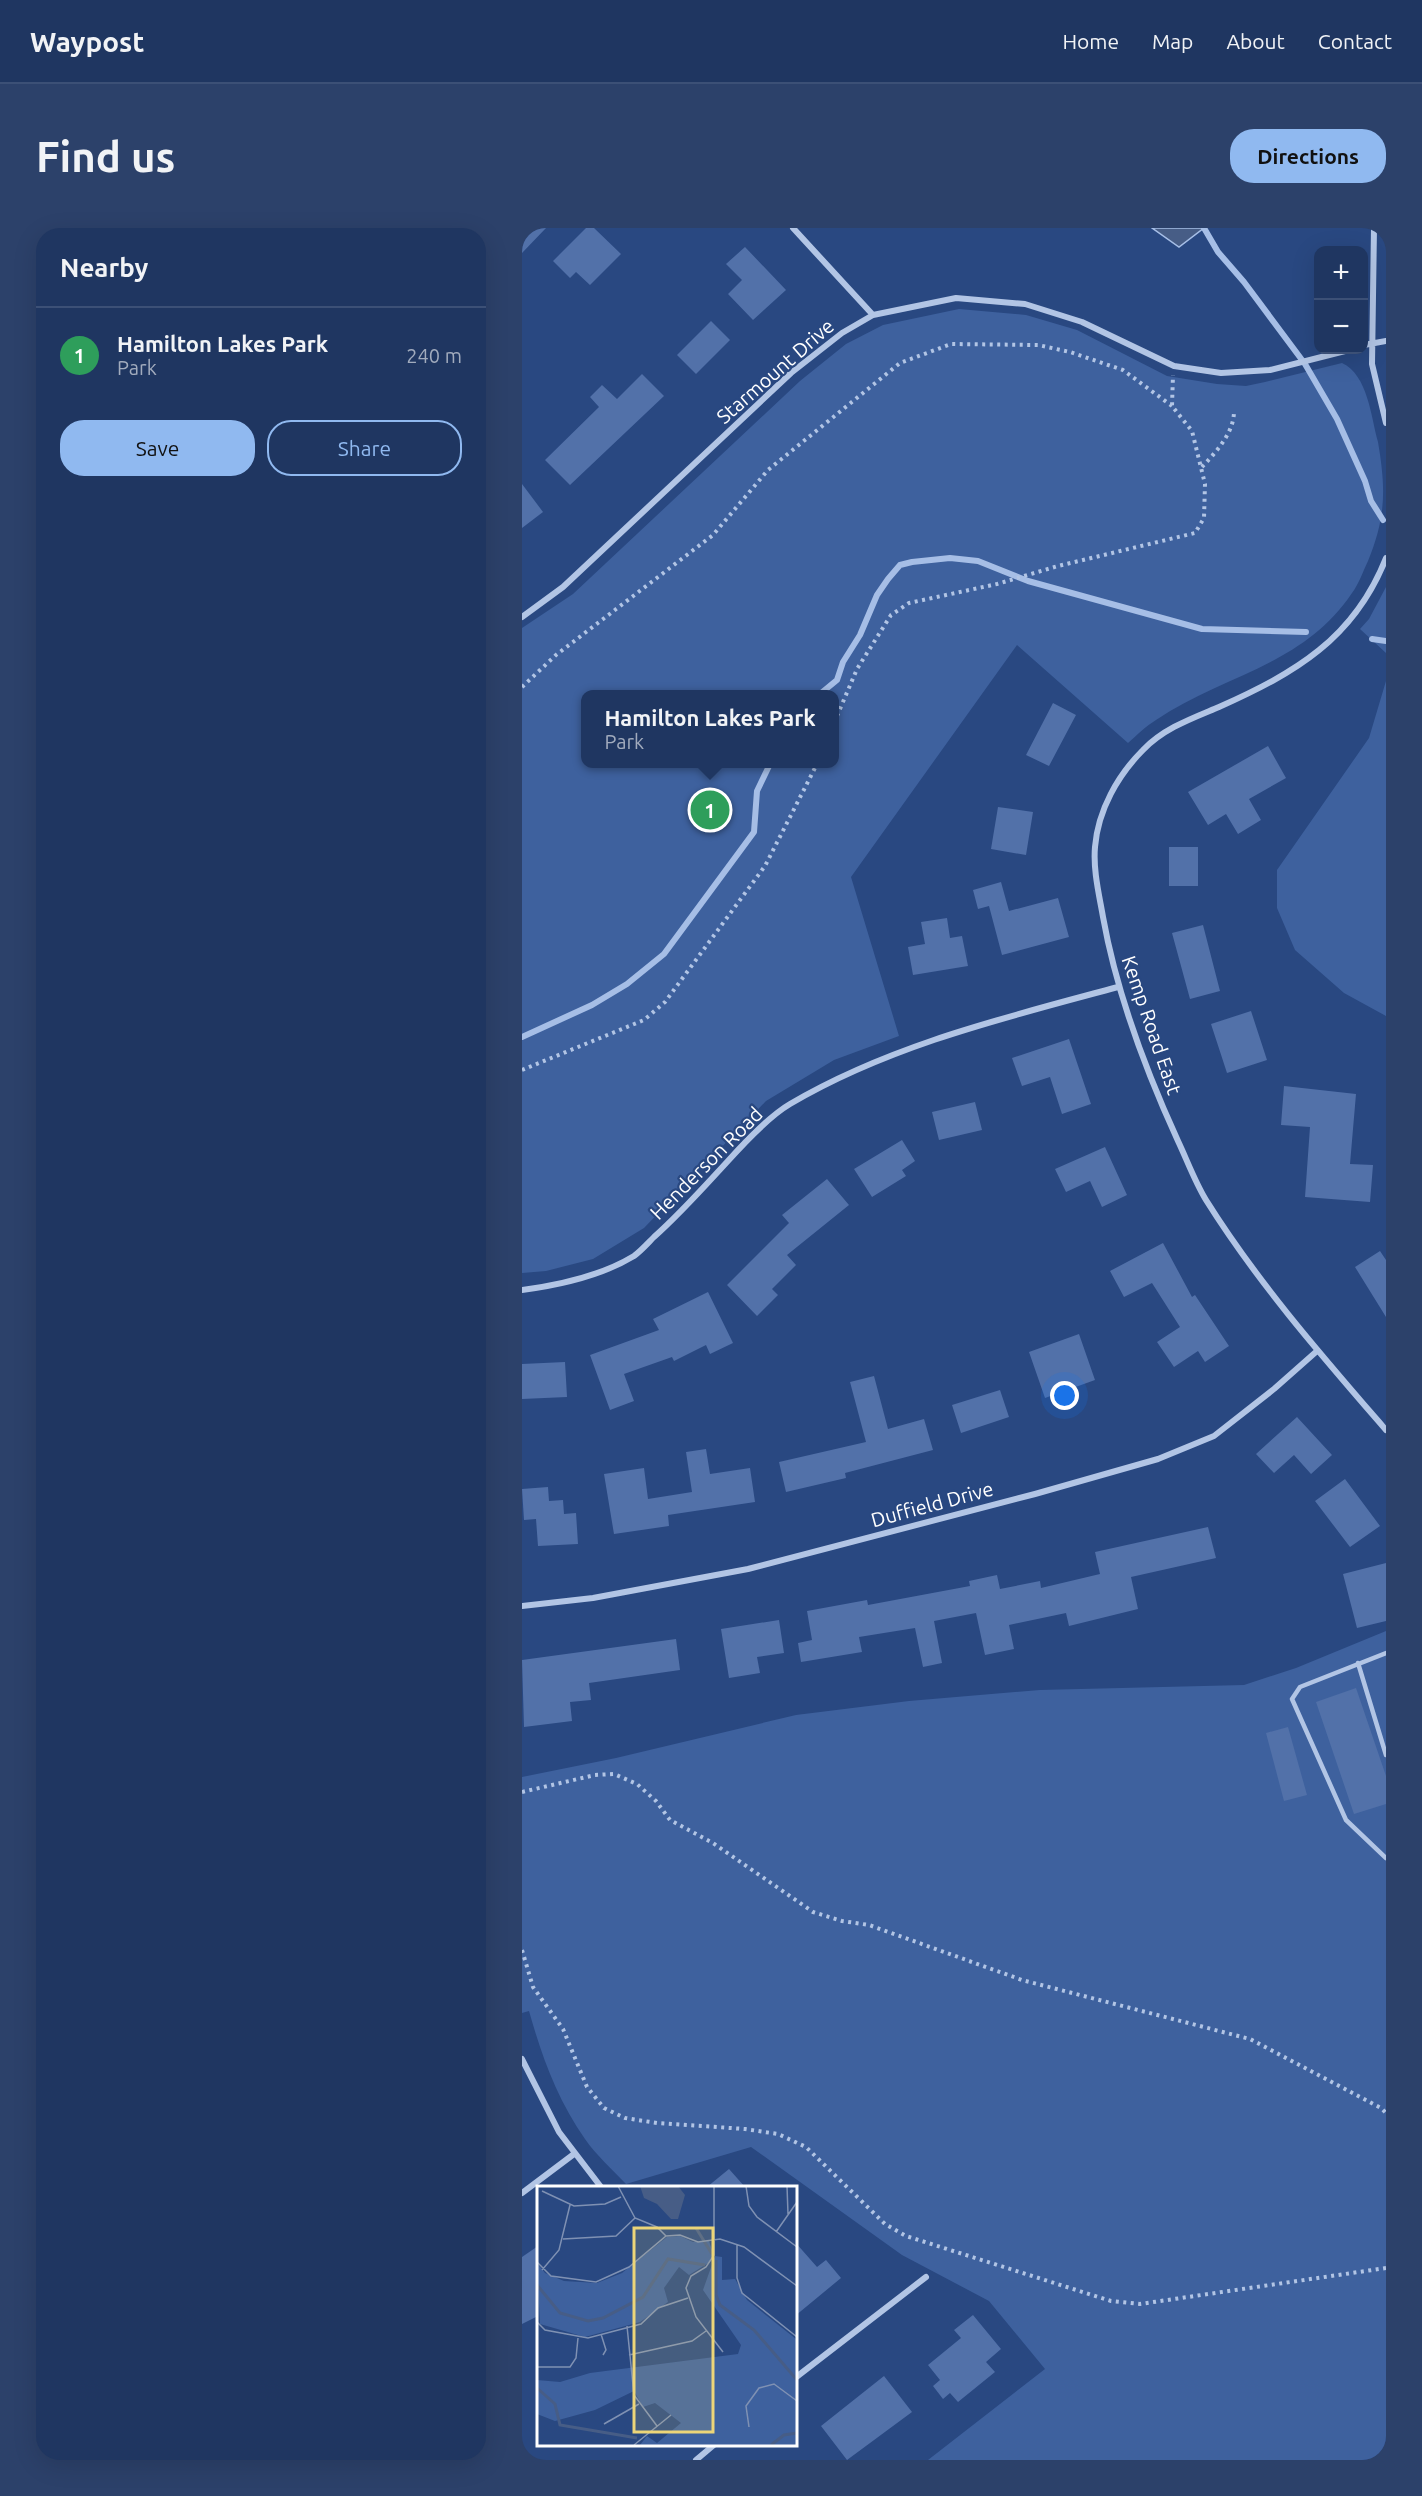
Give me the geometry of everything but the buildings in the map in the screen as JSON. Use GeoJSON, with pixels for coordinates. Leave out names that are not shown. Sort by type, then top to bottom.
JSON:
{"type":"FeatureCollection","features":[{"type":"Feature","properties":{"kind":"street"},"geometry":{"type":"LineString","coordinates":[[793,228],[873,315]]}},
{"type":"Feature","properties":{"kind":"street"},"geometry":{"type":"LineString","coordinates":[[1374,228],[1372,364],[1386,423]]}},
{"type":"Feature","properties":{"kind":"street","name":"Starmount Drive"},"geometry":{"type":"LineString","coordinates":[[522,617],[564,587],[791,373],[842,333],[873,315],[956,298],[1025,304],[1082,322],[1174,366],[1221,373],[1270,370],[1333,354]]}},
{"type":"Feature","properties":{"kind":"street"},"geometry":{"type":"LineString","coordinates":[[1368,344],[1386,341]]}},
{"type":"Feature","properties":{"kind":"street","name":"Kemp Road East"},"geometry":{"type":"LineString","coordinates":[[1386,558],[1368,596],[1337,634],[1316,655],[1263,687],[1172,728],[1144,748],[1121,777],[1109,797],[1095,845],[1096,876],[1118,987],[1156,1092],[1204,1197],[1253,1271],[1317,1351],[1386,1430]]}},
{"type":"Feature","properties":{"kind":"street","name":"Henderson Road"},"geometry":{"type":"LineString","coordinates":[[522,1290],[550,1286],[597,1273],[635,1255],[674,1219],[744,1144],[787,1106],[842,1076],[909,1049],[1039,1008],[1118,987]]}},
{"type":"Feature","properties":{"kind":"street","name":"Duffield Drive"},"geometry":{"type":"LineString","coordinates":[[522,1606],[593,1598],[748,1569],[1035,1494],[1158,1459],[1214,1436],[1274,1389],[1317,1351]]}},
{"type":"Feature","properties":{"kind":"street"},"geometry":{"type":"LineString","coordinates":[[522,2060],[538,2094],[574,2154],[600,2186]]}},
{"type":"Feature","properties":{"kind":"street"},"geometry":{"type":"LineString","coordinates":[[522,2193],[574,2154]]}},
{"type":"Feature","properties":{"kind":"street"},"geometry":{"type":"LineString","coordinates":[[796,2377],[926,2277]]}},
{"type":"Feature","properties":{"kind":"street"},"geometry":{"type":"LineString","coordinates":[[696,2460],[714,2445]]}},
{"type":"Feature","properties":{"kind":"lane"},"geometry":{"type":"LineString","coordinates":[[1386,1653],[1300,1687],[1292,1699],[1346,1820],[1386,1858]]}},
{"type":"Feature","properties":{"kind":"lane"},"geometry":{"type":"LineString","coordinates":[[1358,1663],[1386,1755]]}},
{"type":"Feature","properties":{"kind":"path"},"geometry":{"type":"LineString","coordinates":[[522,687],[556,655],[713,536],[768,470],[900,363],[951,344],[1038,345],[1123,369],[1172,406],[1192,431],[1205,484],[1204,518],[1195,533],[1058,566],[997,584],[909,603],[891,615],[857,669],[839,711]]}},
{"type":"Feature","properties":{"kind":"path"},"geometry":{"type":"LineString","coordinates":[[1172,406],[1174,366]]}},
{"type":"Feature","properties":{"kind":"path"},"geometry":{"type":"LineString","coordinates":[[1202,468],[1228,433],[1234,419],[1234,411]]}},
{"type":"Feature","properties":{"kind":"path"},"geometry":{"type":"LineString","coordinates":[[522,1070],[644,1020],[664,1002],[765,866],[816,768]]}},
{"type":"Feature","properties":{"kind":"path"},"geometry":{"type":"LineString","coordinates":[[522,1792],[595,1775],[614,1774],[637,1784],[656,1800],[670,1820],[713,1843],[813,1912],[842,1921],[869,1925],[1022,1980],[1250,2039],[1381,2108],[1386,2113]]}},
{"type":"Feature","properties":{"kind":"path"},"geometry":{"type":"LineString","coordinates":[[522,1950],[533,1987],[563,2029],[587,2087],[603,2108],[625,2118],[657,2123],[745,2128],[778,2134],[806,2147],[885,2224],[906,2236],[1111,2301],[1140,2304],[1386,2268]]}},
{"type":"Feature","properties":{"kind":"shaded area"},"geometry":{"type":"Polygon","coordinates":[[[1152,228],[1204,228],[1179,247],[1152,228]]]}},
{"type":"Feature","properties":{"kind":"shaded area"},"geometry":{"type":"Polygon","coordinates":[[[959,309],[1026,315],[1077,330],[1167,376],[1217,384],[1246,386],[1342,363],[1358,377],[1363,387],[1381,459],[1383,503],[1374,545],[1352,593],[1332,618],[1310,638],[1286,654],[1182,704],[1152,722],[1128,743],[1017,645],[851,877],[899,1036],[834,1060],[766,1101],[644,1228],[593,1259],[546,1271],[522,1273],[522,628],[573,594],[800,381],[846,344],[883,325],[959,309]]]}},
{"type":"Feature","properties":{"kind":"shaded area"},"geometry":{"type":"Polygon","coordinates":[[[1386,587],[1386,653],[1360,629],[1369,619],[1386,587]]]}},
{"type":"Feature","properties":{"kind":"shaded area"},"geometry":{"type":"Polygon","coordinates":[[[1386,681],[1386,1016],[1344,993],[1295,950],[1277,908],[1277,870],[1369,738],[1386,681]]]}},
{"type":"Feature","properties":{"kind":"shaded area"},"geometry":{"type":"Polygon","coordinates":[[[1386,1631],[1386,2460],[928,2460],[1045,2369],[989,2301],[902,2255],[751,2147],[626,2184],[594,2151],[566,2109],[551,2077],[529,2011],[522,2013],[522,1777],[616,1758],[796,1715],[909,1701],[1040,1690],[1244,1685],[1296,1668],[1386,1631]]]}},
{"type":"Feature","properties":{"kind":"waterway"},"geometry":{"type":"LineString","coordinates":[[1204,228],[1218,252],[1244,282],[1305,364],[1337,419],[1365,481],[1371,501],[1383,520]]}},
{"type":"Feature","properties":{"kind":"waterway"},"geometry":{"type":"LineString","coordinates":[[825,690],[837,680],[843,662],[860,635],[877,595],[900,565],[912,562],[950,558],[978,561],[1028,581],[1202,629],[1306,632]]}},
{"type":"Feature","properties":{"kind":"waterway"},"geometry":{"type":"LineString","coordinates":[[1372,639],[1386,641]]}},
{"type":"Feature","properties":{"kind":"waterway"},"geometry":{"type":"LineString","coordinates":[[522,1037],[592,1005],[627,984],[664,954],[754,832],[757,791],[768,768]]}},
{"type":"Feature","properties":{"kind":"place","name":"Hamilton Lakes Park"},"geometry":{"type":"Point","coordinates":[710,810]}}]}
